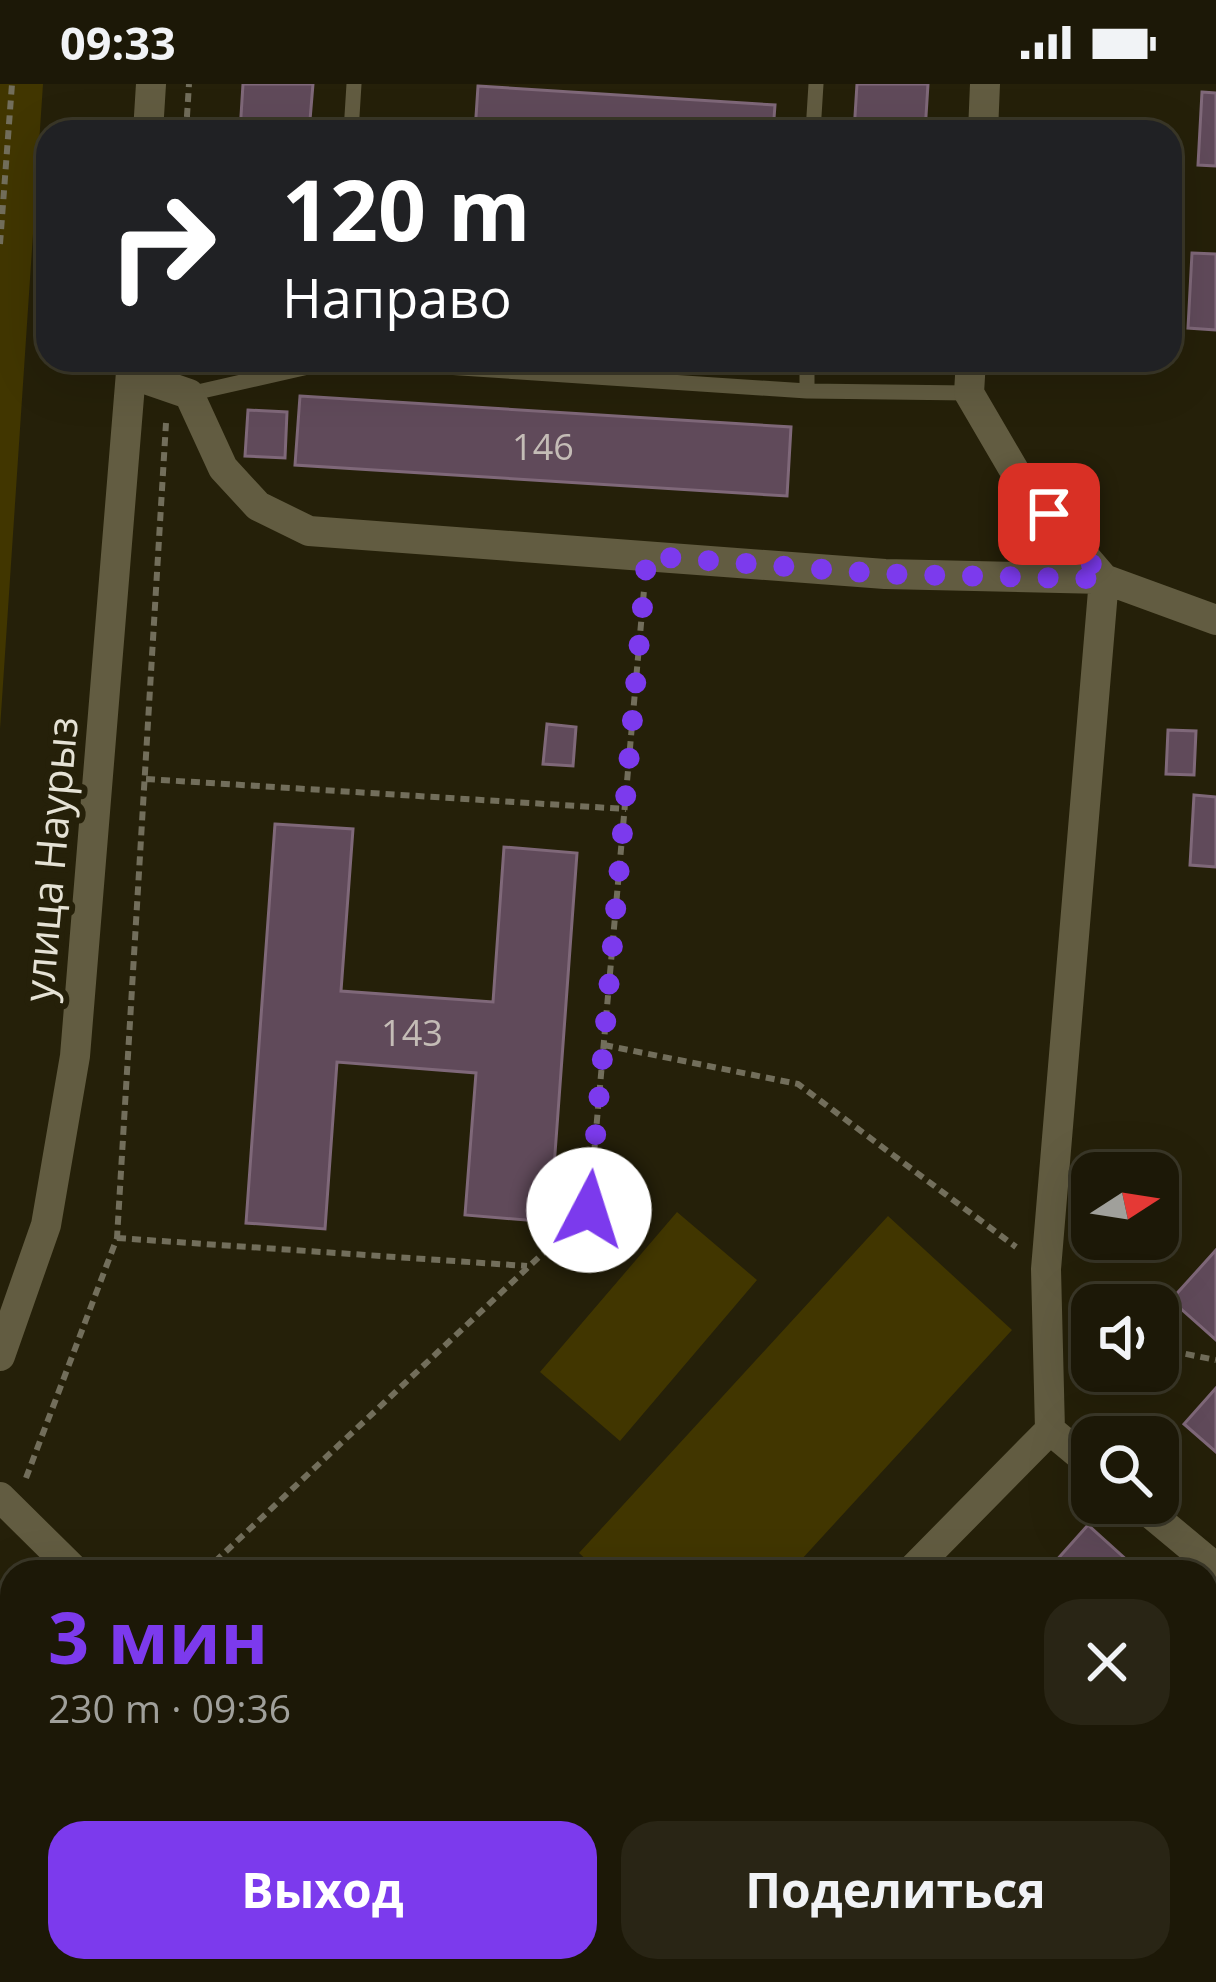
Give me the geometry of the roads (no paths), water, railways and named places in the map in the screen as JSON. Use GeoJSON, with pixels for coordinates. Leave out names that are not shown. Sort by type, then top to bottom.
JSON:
{"type":"FeatureCollection","features":[{"type":"Feature","properties":{"kind":"street"},"geometry":{"type":"LineString","coordinates":[[149,120],[151,84]]}},
{"type":"Feature","properties":{"kind":"street"},"geometry":{"type":"LineString","coordinates":[[983,120],[985,84]]}},
{"type":"Feature","properties":{"kind":"street","name":"улица Наурыз"},"geometry":{"type":"LineString","coordinates":[[0,1356],[46,1225],[75,1056],[132,372]]}},
{"type":"Feature","properties":{"kind":"street"},"geometry":{"type":"LineString","coordinates":[[142,372],[178,390],[223,468],[258,506],[310,532],[885,574],[1104,579],[1216,620]]}},
{"type":"Feature","properties":{"kind":"street"},"geometry":{"type":"LineString","coordinates":[[922,1560],[1050,1430],[1046,1269],[1104,579],[1021,482],[969,393],[970,372]]}},
{"type":"Feature","properties":{"kind":"street"},"geometry":{"type":"LineString","coordinates":[[1050,1430],[1071,1448]]}},
{"type":"Feature","properties":{"kind":"street"},"geometry":{"type":"LineString","coordinates":[[7,1504],[64,1560]]}},
{"type":"Feature","properties":{"kind":"street"},"geometry":{"type":"LineString","coordinates":[[1163,1524],[1206,1560]]}},
{"type":"Feature","properties":{"kind":"lane"},"geometry":{"type":"LineString","coordinates":[[352,120],[354,84]]}},
{"type":"Feature","properties":{"kind":"lane"},"geometry":{"type":"LineString","coordinates":[[814,120],[816,84]]}},
{"type":"Feature","properties":{"kind":"lane"},"geometry":{"type":"LineString","coordinates":[[178,390],[275,372]]}},
{"type":"Feature","properties":{"kind":"lane"},"geometry":{"type":"LineString","coordinates":[[520,372],[807,391],[969,393]]}},
{"type":"Feature","properties":{"kind":"lane"},"geometry":{"type":"LineString","coordinates":[[807,372],[807,391]]}}]}
